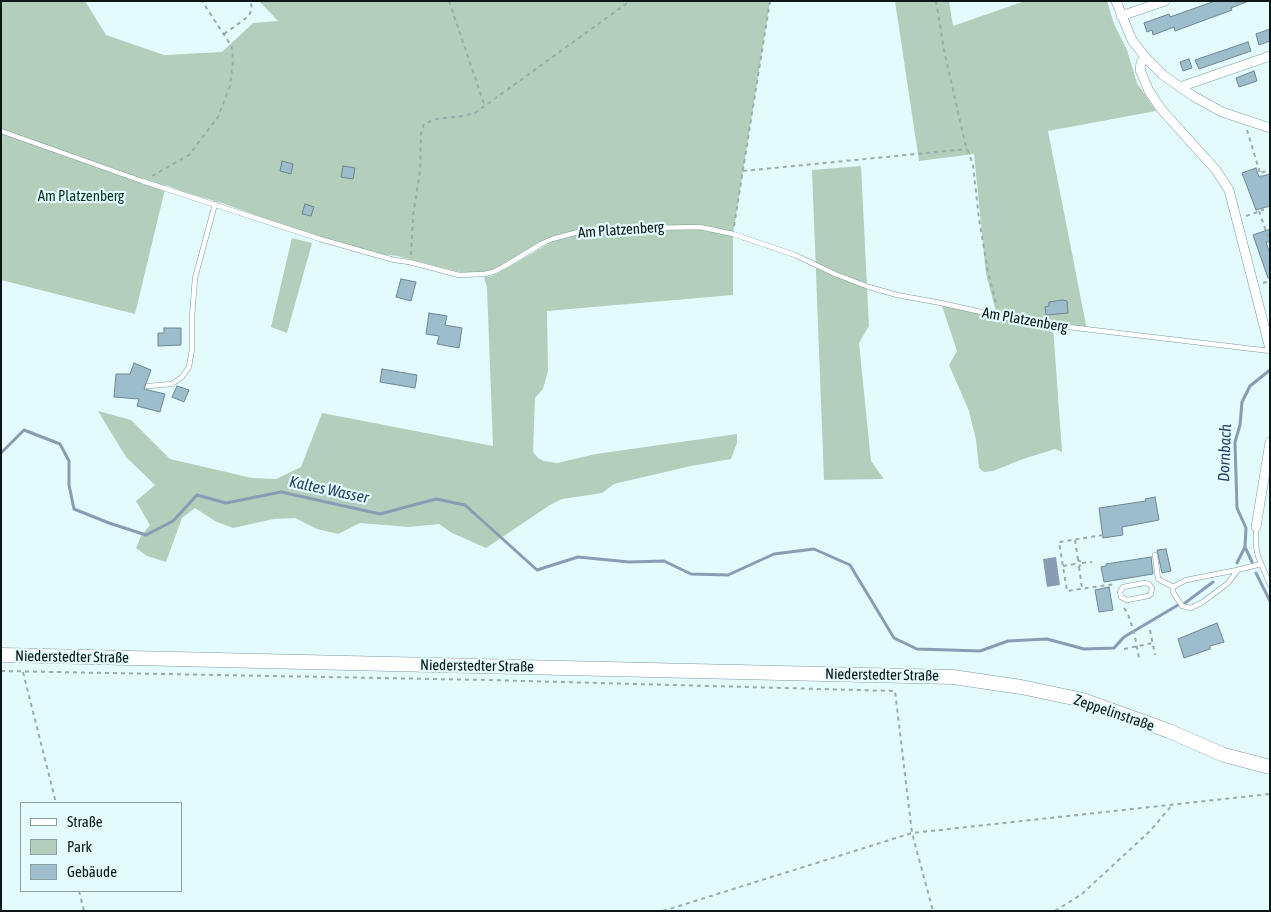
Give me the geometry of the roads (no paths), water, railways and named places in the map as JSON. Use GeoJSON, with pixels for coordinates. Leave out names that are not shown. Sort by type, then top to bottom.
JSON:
{"type":"FeatureCollection","features":[{"type":"Feature","properties":{"kind":"main road","name":"Niederstedter Straße"},"geometry":{"type":"LineString","coordinates":[[1,655],[953,677]]}},
{"type":"Feature","properties":{"kind":"main road","name":"Zeppelinstraße"},"geometry":{"type":"LineString","coordinates":[[953,677],[1021,687],[1083,700],[1168,731],[1224,755],[1270,767]]}},
{"type":"Feature","properties":{"kind":"street"},"geometry":{"type":"LineString","coordinates":[[1116,1],[1132,40],[1145,58],[1163,75],[1222,112],[1270,128]]}},
{"type":"Feature","properties":{"kind":"street"},"geometry":{"type":"LineString","coordinates":[[1121,16],[1164,1]]}},
{"type":"Feature","properties":{"kind":"street"},"geometry":{"type":"LineString","coordinates":[[1180,87],[1270,56]]}},
{"type":"Feature","properties":{"kind":"street"},"geometry":{"type":"LineString","coordinates":[[1145,58],[1141,63],[1140,70],[1149,91],[1161,108],[1224,181],[1229,190],[1270,350]]}},
{"type":"Feature","properties":{"kind":"street"},"geometry":{"type":"LineString","coordinates":[[1256,527],[1270,442]]}},
{"type":"Feature","properties":{"kind":"lane","name":"Am Platzenberg"},"geometry":{"type":"LineString","coordinates":[[1,131],[142,181],[320,239],[394,260],[459,275],[492,272],[547,241],[582,231],[700,227],[733,234],[795,255],[869,287],[896,295],[1026,322],[1270,350]]}},
{"type":"Feature","properties":{"kind":"lane"},"geometry":{"type":"LineString","coordinates":[[148,386],[172,384],[182,378],[189,367],[192,349],[195,278],[215,204]]}},
{"type":"Feature","properties":{"kind":"lane"},"geometry":{"type":"LineString","coordinates":[[1256,527],[1256,546],[1270,585]]}},
{"type":"Feature","properties":{"kind":"lane"},"geometry":{"type":"LineString","coordinates":[[1155,555],[1158,579]]}},
{"type":"Feature","properties":{"kind":"lane"},"geometry":{"type":"LineString","coordinates":[[1173,587],[1186,580],[1261,564]]}},
{"type":"Feature","properties":{"kind":"lane"},"geometry":{"type":"LineString","coordinates":[[1158,579],[1173,587],[1182,606],[1191,608],[1200,604],[1228,583],[1237,570]]}},
{"type":"Feature","properties":{"kind":"lane"},"geometry":{"type":"LineString","coordinates":[[1150,585],[1158,579]]}},
{"type":"Feature","properties":{"kind":"lane"},"geometry":{"type":"LineString","coordinates":[[1144,583],[1150,585],[1151,592],[1146,597],[1127,600],[1120,595],[1121,589],[1125,586],[1144,583]]}},
{"type":"Feature","properties":{"kind":"water"},"geometry":{"type":"Polygon","coordinates":[[[1056,557],[1060,585],[1047,587],[1043,559],[1056,557]]]}},
{"type":"Feature","properties":{"kind":"waterway","name":"Dornbach"},"geometry":{"type":"LineString","coordinates":[[1237,563],[1245,547],[1246,528],[1237,508],[1235,442],[1240,425],[1242,402],[1250,386],[1270,370]]}},
{"type":"Feature","properties":{"kind":"waterway","name":"Kaltes Wasser"},"geometry":{"type":"LineString","coordinates":[[1,453],[24,430],[60,444],[69,461],[69,485],[74,509],[146,535],[173,521],[197,495],[226,503],[281,492],[380,514],[436,499],[465,505],[537,570],[578,557],[629,562],[664,561],[691,574],[728,575],[774,554],[814,549],[850,565],[894,638],[917,649],[980,651],[1008,641],[1047,639],[1084,649],[1114,648],[1124,637],[1178,605]]}},
{"type":"Feature","properties":{"kind":"waterway"},"geometry":{"type":"LineString","coordinates":[[1245,547],[1252,562]]}},
{"type":"Feature","properties":{"kind":"waterway"},"geometry":{"type":"LineString","coordinates":[[1256,573],[1270,601]]}},
{"type":"Feature","properties":{"kind":"waterway","name":"Kaltes Wasser"},"geometry":{"type":"LineString","coordinates":[[1185,603],[1213,582]]}}]}
